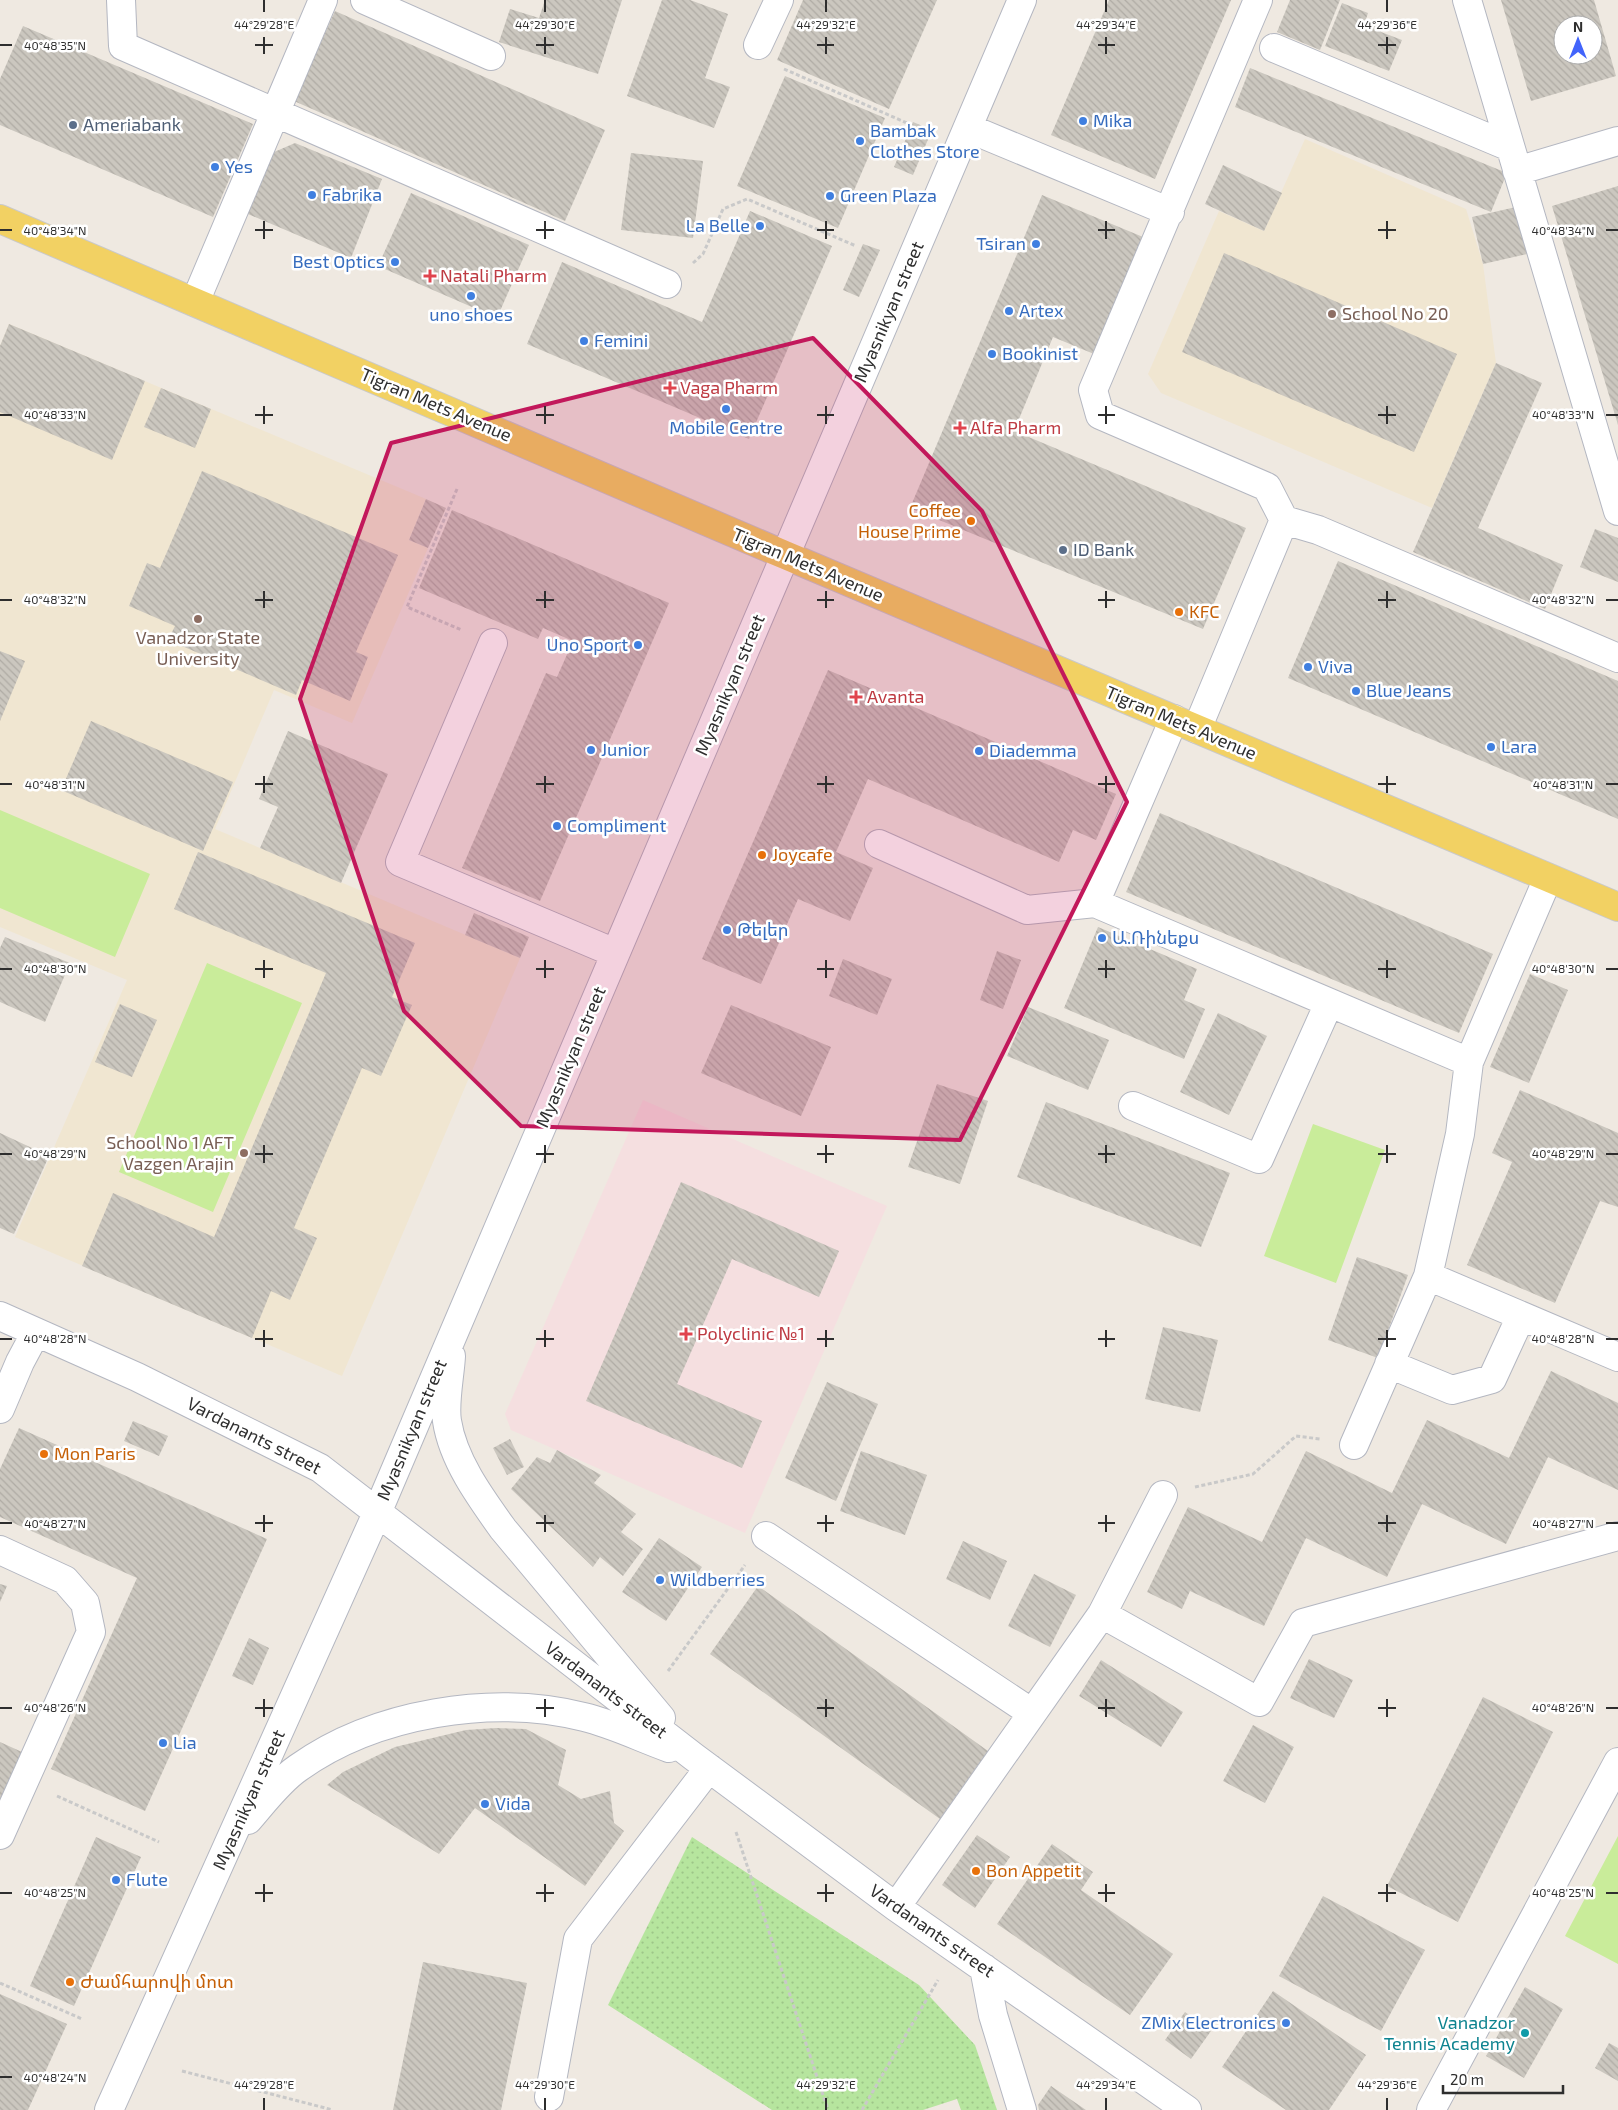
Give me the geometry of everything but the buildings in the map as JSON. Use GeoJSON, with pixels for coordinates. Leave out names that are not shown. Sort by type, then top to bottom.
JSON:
{"type":"FeatureCollection","features":[{"type":"Feature","properties":{"kind":"main road","name":"Tigran Mets Avenue"},"geometry":{"type":"LineString","coordinates":[[0,219],[785,555],[1618,907]]}},
{"type":"Feature","properties":{"kind":"street"},"geometry":{"type":"LineString","coordinates":[[121,0],[123,46],[667,284]]}},
{"type":"Feature","properties":{"kind":"street"},"geometry":{"type":"LineString","coordinates":[[195,302],[323,0]]}},
{"type":"Feature","properties":{"kind":"street"},"geometry":{"type":"LineString","coordinates":[[365,0],[491,56]]}},
{"type":"Feature","properties":{"kind":"street"},"geometry":{"type":"LineString","coordinates":[[758,45],[778,0]]}},
{"type":"Feature","properties":{"kind":"street","name":"Myasnikyan street"},"geometry":{"type":"LineString","coordinates":[[109,2110],[377,1513],[1022,0]]}},
{"type":"Feature","properties":{"kind":"street"},"geometry":{"type":"LineString","coordinates":[[1258,0],[1170,212],[1093,390],[1100,415],[1267,487],[1284,520],[1318,530],[1618,658]]}},
{"type":"Feature","properties":{"kind":"street"},"geometry":{"type":"LineString","coordinates":[[1467,0],[1618,511]]}},
{"type":"Feature","properties":{"kind":"street"},"geometry":{"type":"LineString","coordinates":[[1274,48],[1514,159],[1618,140]]}},
{"type":"Feature","properties":{"kind":"street"},"geometry":{"type":"LineString","coordinates":[[968,128],[1170,212]]}},
{"type":"Feature","properties":{"kind":"street"},"geometry":{"type":"LineString","coordinates":[[1095,904],[1186,724],[1284,520]]}},
{"type":"Feature","properties":{"kind":"street"},"geometry":{"type":"LineString","coordinates":[[492,643],[400,862],[615,953]]}},
{"type":"Feature","properties":{"kind":"street"},"geometry":{"type":"LineString","coordinates":[[879,844],[1027,910],[1095,904],[1469,1062]]}},
{"type":"Feature","properties":{"kind":"street"},"geometry":{"type":"LineString","coordinates":[[1354,1445],[1428,1276],[1460,1134],[1469,1062],[1548,878]]}},
{"type":"Feature","properties":{"kind":"street"},"geometry":{"type":"LineString","coordinates":[[1133,1106],[1259,1159],[1329,1003]]}},
{"type":"Feature","properties":{"kind":"street"},"geometry":{"type":"LineString","coordinates":[[1428,1276],[1618,1357]]}},
{"type":"Feature","properties":{"kind":"street","name":"Vardanants street"},"geometry":{"type":"LineString","coordinates":[[0,1316],[137,1377],[320,1468],[702,1763],[896,1907],[1187,2110]]}},
{"type":"Feature","properties":{"kind":"street"},"geometry":{"type":"LineString","coordinates":[[1390,1364],[1452,1390],[1492,1379],[1521,1316]]}},
{"type":"Feature","properties":{"kind":"street"},"geometry":{"type":"LineString","coordinates":[[0,1409],[20,1362],[36,1332]]}},
{"type":"Feature","properties":{"kind":"street"},"geometry":{"type":"LineString","coordinates":[[453,1332],[446,1420],[455,1450],[484,1502],[503,1529],[702,1763]]}},
{"type":"Feature","properties":{"kind":"street"},"geometry":{"type":"LineString","coordinates":[[896,1907],[1102,1614],[1163,1495]]}},
{"type":"Feature","properties":{"kind":"street"},"geometry":{"type":"LineString","coordinates":[[766,1536],[1032,1713]]}},
{"type":"Feature","properties":{"kind":"street"},"geometry":{"type":"LineString","coordinates":[[1102,1614],[1259,1702],[1303,1623],[1618,1536]]}},
{"type":"Feature","properties":{"kind":"street"},"geometry":{"type":"LineString","coordinates":[[0,1550],[65,1580],[85,1603],[91,1632],[0,1835]]}},
{"type":"Feature","properties":{"kind":"street"},"geometry":{"type":"LineString","coordinates":[[233,1835],[296,1769],[339,1743],[386,1725],[432,1712],[479,1708],[521,1708],[584,1717],[702,1763]]}},
{"type":"Feature","properties":{"kind":"street"},"geometry":{"type":"LineString","coordinates":[[1431,2110],[1618,1762]]}},
{"type":"Feature","properties":{"kind":"street"},"geometry":{"type":"LineString","coordinates":[[549,2097],[578,1939],[702,1763]]}},
{"type":"Feature","properties":{"kind":"street"},"geometry":{"type":"LineString","coordinates":[[984,1968],[993,2015],[1022,2110]]}},
{"type":"Feature","properties":{"kind":"path"},"geometry":{"type":"LineString","coordinates":[[758,45],[764,60],[907,123]]}},
{"type":"Feature","properties":{"kind":"path"},"geometry":{"type":"LineString","coordinates":[[667,284],[703,254],[723,208],[747,198],[856,246]]}},
{"type":"Feature","properties":{"kind":"path"},"geometry":{"type":"LineString","coordinates":[[457,489],[407,607],[492,643]]}},
{"type":"Feature","properties":{"kind":"path"},"geometry":{"type":"LineString","coordinates":[[1163,1495],[1253,1474],[1296,1436],[1354,1445]]}},
{"type":"Feature","properties":{"kind":"path"},"geometry":{"type":"LineString","coordinates":[[666,1674],[766,1536]]}},
{"type":"Feature","properties":{"kind":"path"},"geometry":{"type":"LineString","coordinates":[[24,1781],[159,1842]]}},
{"type":"Feature","properties":{"kind":"path"},"geometry":{"type":"LineString","coordinates":[[735,1829],[828,2110]]}},
{"type":"Feature","properties":{"kind":"path"},"geometry":{"type":"LineString","coordinates":[[862,2110],[939,1977]]}},
{"type":"Feature","properties":{"kind":"path"},"geometry":{"type":"LineString","coordinates":[[0,1983],[82,2019]]}},
{"type":"Feature","properties":{"kind":"path"},"geometry":{"type":"LineString","coordinates":[[182,2071],[333,2110]]}},
{"type":"Feature","properties":{"kind":"highlighted area"},"geometry":{"type":"Polygon","coordinates":[[[813,338],[982,511],[1127,802],[960,1140],[521,1126],[404,1011],[300,699],[391,443],[813,338]]]}},
{"type":"Feature","properties":{"kind":"shaded area","name":"School No 20"},"geometry":{"type":"Polygon","coordinates":[[[1305,139],[1466,209],[1483,264],[1496,363],[1432,508],[1161,393],[1148,374],[1219,211],[1264,231],[1305,139]]]}},
{"type":"Feature","properties":{"kind":"shaded area"},"geometry":{"type":"Polygon","coordinates":[[[9,324],[426,499],[409,540],[428,548],[352,723],[274,690],[215,829],[520,958],[342,1376],[15,1237],[127,980],[0,927],[0,346],[9,324]]]}},
{"type":"Feature","properties":{"kind":"shaded area","name":"Polyclinic №1"},"geometry":{"type":"Polygon","coordinates":[[[643,1100],[887,1206],[745,1533],[511,1430],[505,1414],[643,1100]]]}},
{"type":"Feature","properties":{"kind":"green space"},"geometry":{"type":"Polygon","coordinates":[[[0,810],[150,874],[115,957],[0,908],[0,810]]]}},
{"type":"Feature","properties":{"kind":"green space"},"geometry":{"type":"Polygon","coordinates":[[[207,963],[302,1003],[213,1212],[119,1172],[207,963]]]}},
{"type":"Feature","properties":{"kind":"green space"},"geometry":{"type":"Polygon","coordinates":[[[1313,1124],[1385,1150],[1336,1283],[1264,1256],[1313,1124]]]}},
{"type":"Feature","properties":{"kind":"green space"},"geometry":{"type":"Polygon","coordinates":[[[1618,1836],[1618,1964],[1565,1936],[1618,1836]]]}},
{"type":"Feature","properties":{"kind":"green space"},"geometry":{"type":"Polygon","coordinates":[[[692,1837],[919,1985],[975,2045],[997,2110],[961,2110],[957,2099],[923,2110],[772,2110],[608,2005],[692,1837]]]}},
{"type":"Feature","properties":{"kind":"place","name":"Mika"},"geometry":{"type":"Point","coordinates":[1083,121]}},
{"type":"Feature","properties":{"kind":"place","name":"Ameriabank"},"geometry":{"type":"Point","coordinates":[73,125]}},
{"type":"Feature","properties":{"kind":"place","name":"Bambak Clothes Store"},"geometry":{"type":"Point","coordinates":[860,141]}},
{"type":"Feature","properties":{"kind":"place","name":"Yes"},"geometry":{"type":"Point","coordinates":[215,167]}},
{"type":"Feature","properties":{"kind":"place","name":"Fabrika"},"geometry":{"type":"Point","coordinates":[312,195]}},
{"type":"Feature","properties":{"kind":"place","name":"Green Plaza"},"geometry":{"type":"Point","coordinates":[830,196]}},
{"type":"Feature","properties":{"kind":"place","name":"La Belle"},"geometry":{"type":"Point","coordinates":[760,226]}},
{"type":"Feature","properties":{"kind":"place","name":"Tsiran"},"geometry":{"type":"Point","coordinates":[1036,244]}},
{"type":"Feature","properties":{"kind":"place","name":"Best Optics"},"geometry":{"type":"Point","coordinates":[395,262]}},
{"type":"Feature","properties":{"kind":"place","name":"Natali Pharm"},"geometry":{"type":"Point","coordinates":[430,276]}},
{"type":"Feature","properties":{"kind":"place","name":"uno shoes"},"geometry":{"type":"Point","coordinates":[471,296]}},
{"type":"Feature","properties":{"kind":"place","name":"Artex"},"geometry":{"type":"Point","coordinates":[1009,311]}},
{"type":"Feature","properties":{"kind":"place","name":"School No 20"},"geometry":{"type":"Point","coordinates":[1332,314]}},
{"type":"Feature","properties":{"kind":"place","name":"Femini"},"geometry":{"type":"Point","coordinates":[584,341]}},
{"type":"Feature","properties":{"kind":"place","name":"Bookinist"},"geometry":{"type":"Point","coordinates":[992,354]}},
{"type":"Feature","properties":{"kind":"place","name":"Vaga Pharm"},"geometry":{"type":"Point","coordinates":[670,388]}},
{"type":"Feature","properties":{"kind":"place","name":"Mobile Centre"},"geometry":{"type":"Point","coordinates":[726,409]}},
{"type":"Feature","properties":{"kind":"place","name":"Alfa Pharm"},"geometry":{"type":"Point","coordinates":[960,428]}},
{"type":"Feature","properties":{"kind":"place","name":"Coffee House Prime"},"geometry":{"type":"Point","coordinates":[971,521]}},
{"type":"Feature","properties":{"kind":"place","name":"ID Bank"},"geometry":{"type":"Point","coordinates":[1063,550]}},
{"type":"Feature","properties":{"kind":"place","name":"KFC"},"geometry":{"type":"Point","coordinates":[1179,612]}},
{"type":"Feature","properties":{"kind":"place","name":"Vanadzor State University"},"geometry":{"type":"Point","coordinates":[198,619]}},
{"type":"Feature","properties":{"kind":"place","name":"Uno Sport"},"geometry":{"type":"Point","coordinates":[638,645]}},
{"type":"Feature","properties":{"kind":"place","name":"Viva"},"geometry":{"type":"Point","coordinates":[1308,667]}},
{"type":"Feature","properties":{"kind":"place","name":"Blue Jeans"},"geometry":{"type":"Point","coordinates":[1356,691]}},
{"type":"Feature","properties":{"kind":"place","name":"Avanta"},"geometry":{"type":"Point","coordinates":[856,697]}},
{"type":"Feature","properties":{"kind":"place","name":"Lara"},"geometry":{"type":"Point","coordinates":[1491,747]}},
{"type":"Feature","properties":{"kind":"place","name":"Junior"},"geometry":{"type":"Point","coordinates":[591,750]}},
{"type":"Feature","properties":{"kind":"place","name":"Diademma"},"geometry":{"type":"Point","coordinates":[979,751]}},
{"type":"Feature","properties":{"kind":"place","name":"Compliment"},"geometry":{"type":"Point","coordinates":[557,826]}},
{"type":"Feature","properties":{"kind":"place","name":"Joycafe"},"geometry":{"type":"Point","coordinates":[762,855]}},
{"type":"Feature","properties":{"kind":"place","name":"Թելեր"},"geometry":{"type":"Point","coordinates":[727,930]}},
{"type":"Feature","properties":{"kind":"place","name":"Ա.Ռինեքս"},"geometry":{"type":"Point","coordinates":[1102,938]}},
{"type":"Feature","properties":{"kind":"place","name":"School No 1 AFT Vazgen Arajin"},"geometry":{"type":"Point","coordinates":[244,1153]}},
{"type":"Feature","properties":{"kind":"place","name":"Polyclinic №1"},"geometry":{"type":"Point","coordinates":[686,1334]}},
{"type":"Feature","properties":{"kind":"place","name":"Mon Paris"},"geometry":{"type":"Point","coordinates":[44,1454]}},
{"type":"Feature","properties":{"kind":"place","name":"Wildberries"},"geometry":{"type":"Point","coordinates":[660,1580]}},
{"type":"Feature","properties":{"kind":"place","name":"Lia"},"geometry":{"type":"Point","coordinates":[163,1743]}},
{"type":"Feature","properties":{"kind":"place","name":"Vida"},"geometry":{"type":"Point","coordinates":[485,1804]}},
{"type":"Feature","properties":{"kind":"place","name":"Bon Appetit"},"geometry":{"type":"Point","coordinates":[976,1871]}},
{"type":"Feature","properties":{"kind":"place","name":"Flute"},"geometry":{"type":"Point","coordinates":[116,1880]}},
{"type":"Feature","properties":{"kind":"place","name":"Ժամհարովի մոտ"},"geometry":{"type":"Point","coordinates":[70,1982]}},
{"type":"Feature","properties":{"kind":"place","name":"ZMix Electronics"},"geometry":{"type":"Point","coordinates":[1286,2023]}},
{"type":"Feature","properties":{"kind":"place","name":"Vanadzor Tennis Academy"},"geometry":{"type":"Point","coordinates":[1525,2033]}}]}
